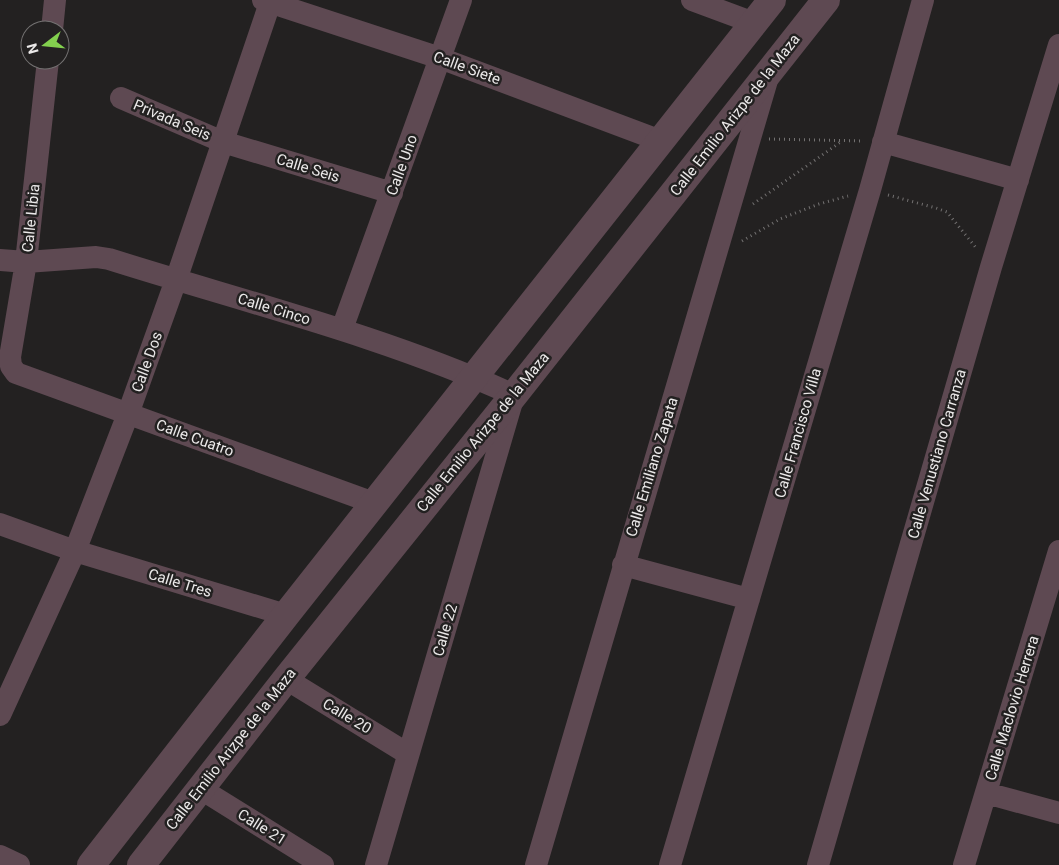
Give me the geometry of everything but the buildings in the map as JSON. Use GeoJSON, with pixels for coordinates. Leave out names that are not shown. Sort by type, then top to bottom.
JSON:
{"type":"FeatureCollection","features":[{"type":"Feature","properties":{"kind":"street"},"geometry":{"type":"LineString","coordinates":[[53,20],[55,0]]}},
{"type":"Feature","properties":{"kind":"street","name":"Calle Uno"},"geometry":{"type":"LineString","coordinates":[[342,329],[461,0]]}},
{"type":"Feature","properties":{"kind":"street"},"geometry":{"type":"LineString","coordinates":[[692,0],[754,23]]}},
{"type":"Feature","properties":{"kind":"street"},"geometry":{"type":"LineString","coordinates":[[91,865],[374,503],[772,0]]}},
{"type":"Feature","properties":{"kind":"street","name":"Calle Emilio Arizpe de la Maza"},"geometry":{"type":"LineString","coordinates":[[141,865],[286,679],[514,395],[826,0]]}},
{"type":"Feature","properties":{"kind":"street","name":"Calle Francisco Villa"},"geometry":{"type":"LineString","coordinates":[[670,865],[923,0]]}},
{"type":"Feature","properties":{"kind":"street","name":"Calle Siete"},"geometry":{"type":"LineString","coordinates":[[268,1],[440,58],[661,141]]}},
{"type":"Feature","properties":{"kind":"street","name":"Calle Dos"},"geometry":{"type":"LineString","coordinates":[[0,714],[6,684],[75,551],[128,414],[224,142],[268,1]]}},
{"type":"Feature","properties":{"kind":"street","name":"Calle Venustiano Carranza"},"geometry":{"type":"LineString","coordinates":[[818,865],[991,267],[1018,180],[1055,73],[1059,45]]}},
{"type":"Feature","properties":{"kind":"street","name":"Calle Libia"},"geometry":{"type":"LineString","coordinates":[[16,373],[11,366],[10,357],[26,262],[47,70]]}},
{"type":"Feature","properties":{"kind":"street","name":"Calle Emiliano Zapata"},"geometry":{"type":"LineString","coordinates":[[536,865],[623,564],[770,70]]}},
{"type":"Feature","properties":{"kind":"street","name":"Privada Seis"},"geometry":{"type":"LineString","coordinates":[[121,98],[224,142]]}},
{"type":"Feature","properties":{"kind":"street","name":"Calle Seis"},"geometry":{"type":"LineString","coordinates":[[224,142],[392,193]]}},
{"type":"Feature","properties":{"kind":"street"},"geometry":{"type":"LineString","coordinates":[[883,142],[1018,180]]}},
{"type":"Feature","properties":{"kind":"street","name":"Calle Cinco"},"geometry":{"type":"LineString","coordinates":[[0,260],[26,262],[96,257],[109,259],[342,329],[474,377],[514,395]]}},
{"type":"Feature","properties":{"kind":"street","name":"Calle Cuatro"},"geometry":{"type":"LineString","coordinates":[[16,373],[374,503]]}},
{"type":"Feature","properties":{"kind":"street","name":"Calle 22"},"geometry":{"type":"LineString","coordinates":[[376,865],[514,395]]}},
{"type":"Feature","properties":{"kind":"street","name":"Calle Tres"},"geometry":{"type":"LineString","coordinates":[[0,524],[75,551],[286,615]]}},
{"type":"Feature","properties":{"kind":"street","name":"Calle Maclovio Herrera"},"geometry":{"type":"LineString","coordinates":[[964,865],[1059,551]]}},
{"type":"Feature","properties":{"kind":"street"},"geometry":{"type":"LineString","coordinates":[[623,564],[749,599]]}},
{"type":"Feature","properties":{"kind":"street","name":"Calle 20"},"geometry":{"type":"LineString","coordinates":[[286,679],[408,754]]}},
{"type":"Feature","properties":{"kind":"street","name":"Calle 21"},"geometry":{"type":"LineString","coordinates":[[201,789],[296,857],[323,865]]}},
{"type":"Feature","properties":{"kind":"street"},"geometry":{"type":"LineString","coordinates":[[986,793],[1059,813]]}},
{"type":"Feature","properties":{"kind":"street"},"geometry":{"type":"LineString","coordinates":[[0,856],[19,865]]}},
{"type":"Feature","properties":{"kind":"path"},"geometry":{"type":"LineString","coordinates":[[750,139],[883,142]]}},
{"type":"Feature","properties":{"kind":"path"},"geometry":{"type":"LineString","coordinates":[[725,224],[842,141]]}}]}
